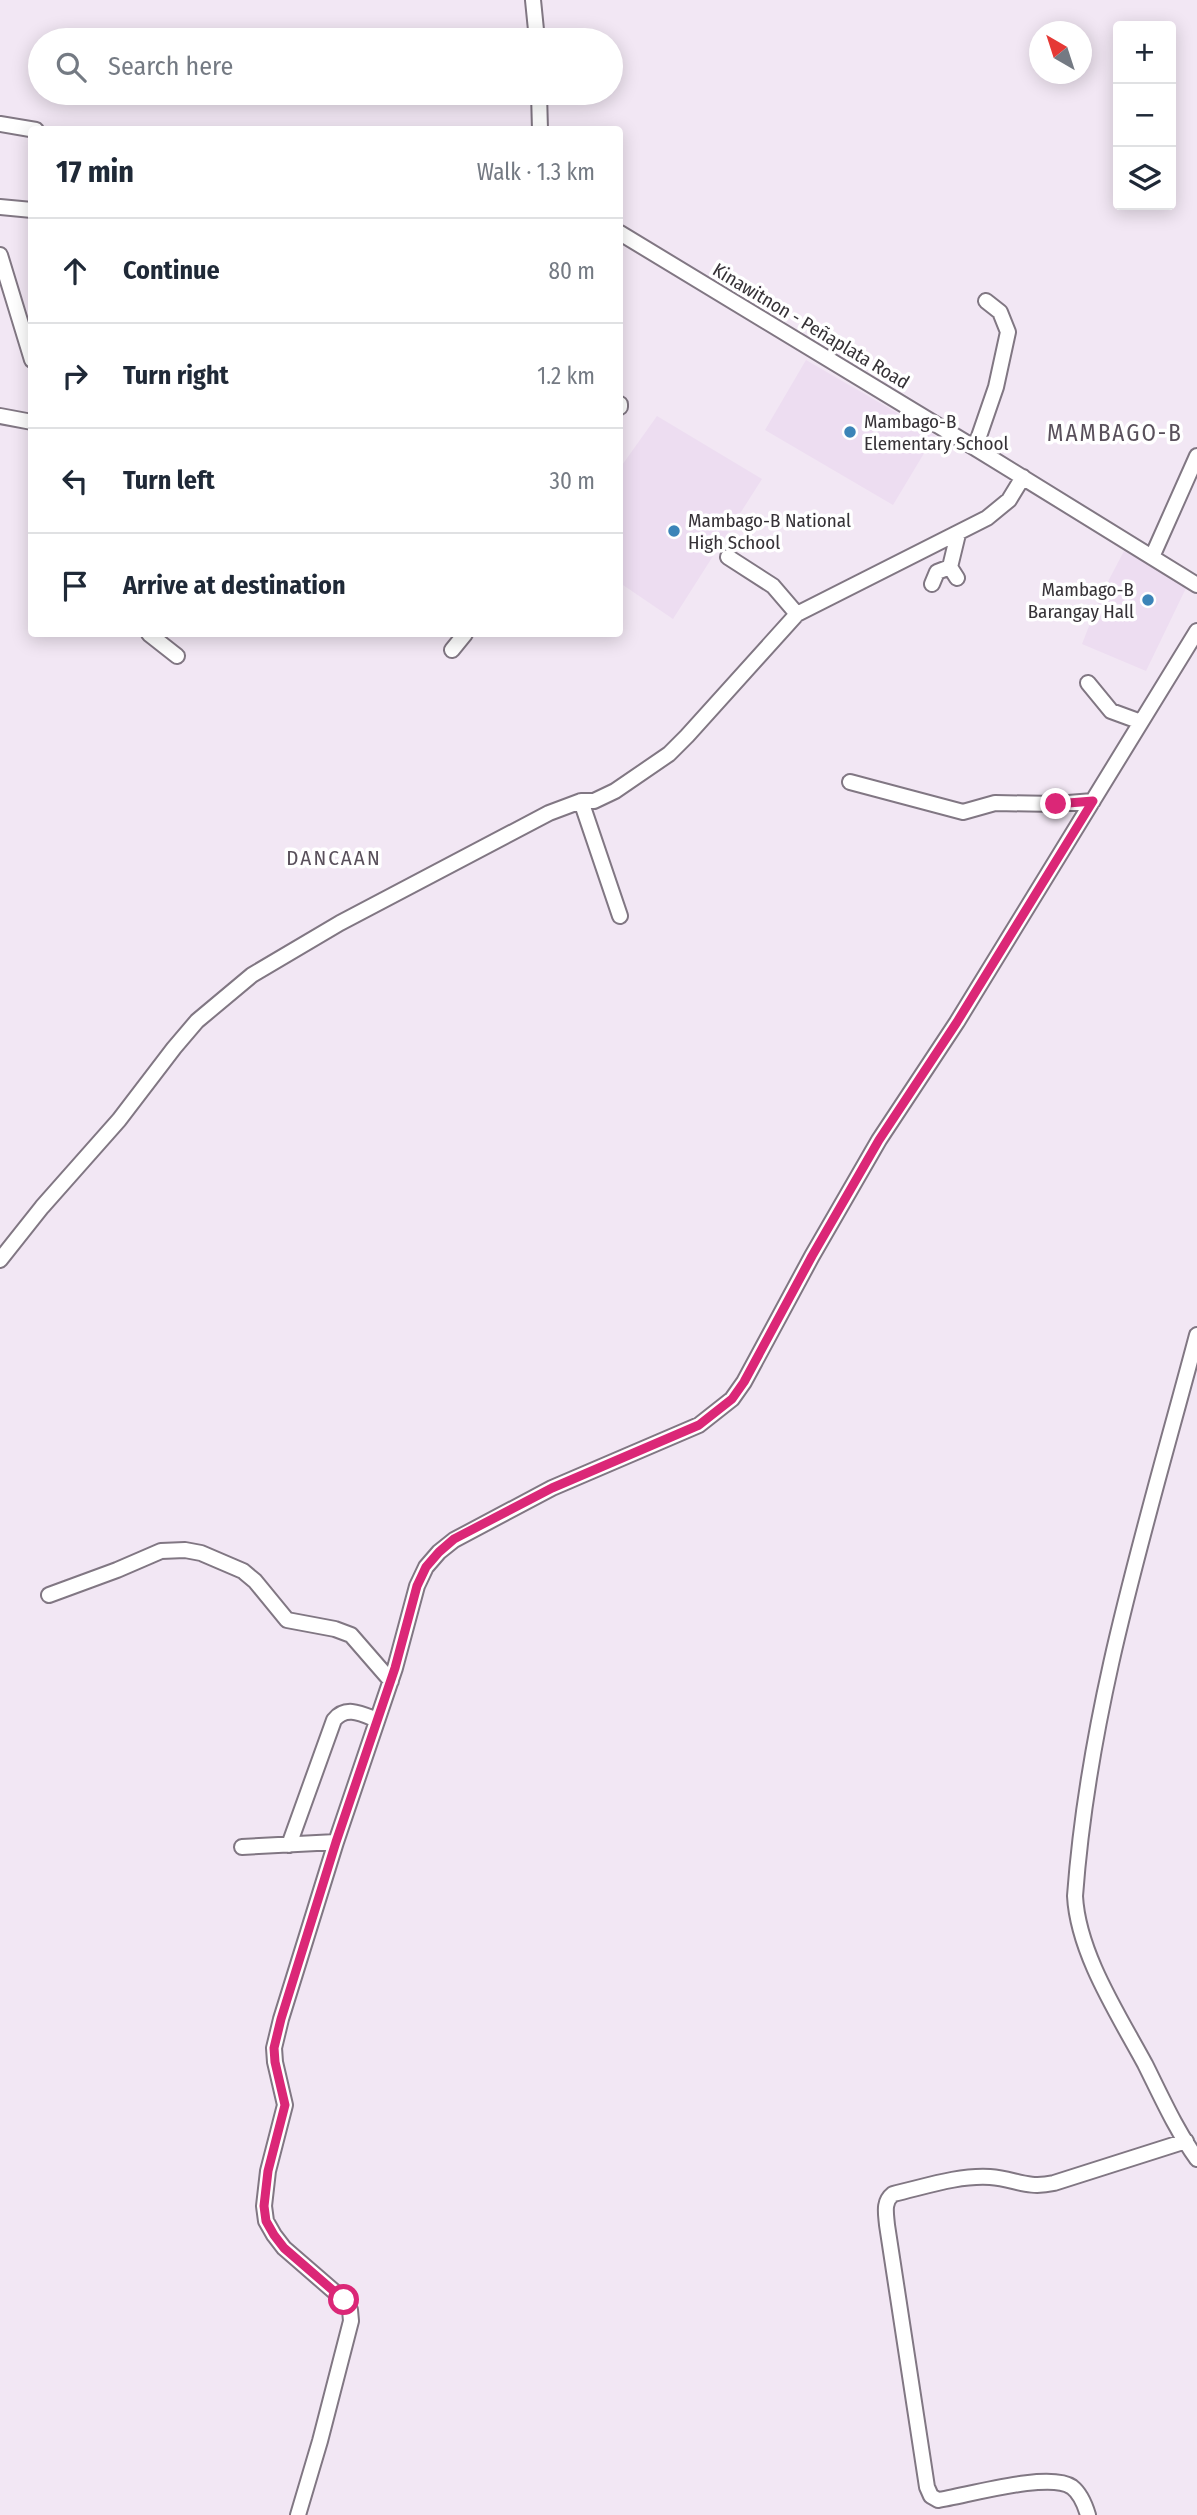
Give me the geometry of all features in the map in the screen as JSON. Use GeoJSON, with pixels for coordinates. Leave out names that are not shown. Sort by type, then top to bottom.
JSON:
{"type":"FeatureCollection","features":[{"type":"Feature","properties":{"kind":"street"},"geometry":{"type":"LineString","coordinates":[[533,0],[536,28]]}},
{"type":"Feature","properties":{"kind":"street"},"geometry":{"type":"LineString","coordinates":[[539,105],[540,126]]}},
{"type":"Feature","properties":{"kind":"street"},"geometry":{"type":"LineString","coordinates":[[0,124],[28,129]]}},
{"type":"Feature","properties":{"kind":"street"},"geometry":{"type":"LineString","coordinates":[[0,206],[28,210]]}},
{"type":"Feature","properties":{"kind":"street","name":"Kinawitnon - Peñaplata Road"},"geometry":{"type":"LineString","coordinates":[[623,235],[1197,585]]}},
{"type":"Feature","properties":{"kind":"street"},"geometry":{"type":"LineString","coordinates":[[0,255],[28,347]]}},
{"type":"Feature","properties":{"kind":"street"},"geometry":{"type":"LineString","coordinates":[[975,448],[991,406],[1008,332],[1000,312],[986,301]]}},
{"type":"Feature","properties":{"kind":"street"},"geometry":{"type":"LineString","coordinates":[[0,416],[28,421]]}},
{"type":"Feature","properties":{"kind":"street"},"geometry":{"type":"LineString","coordinates":[[1152,557],[1197,456]]}},
{"type":"Feature","properties":{"kind":"street"},"geometry":{"type":"LineString","coordinates":[[0,1260],[42,1207],[119,1120],[197,1021],[252,975],[340,923],[503,836],[549,813],[581,801],[594,801],[615,791],[669,754],[797,614],[998,512],[1023,477]]}},
{"type":"Feature","properties":{"kind":"street"},"geometry":{"type":"LineString","coordinates":[[932,584],[937,572],[954,573],[958,534]]}},
{"type":"Feature","properties":{"kind":"street"},"geometry":{"type":"LineString","coordinates":[[728,557],[773,586],[797,614]]}},
{"type":"Feature","properties":{"kind":"street"},"geometry":{"type":"LineString","coordinates":[[298,2515],[351,2321],[350,2310],[344,2300],[295,2258],[274,2235],[266,2221],[264,2206],[268,2171],[285,2105],[274,2048],[336,1842],[391,1681],[417,1586],[426,1567],[454,1539],[552,1488],[699,1425],[732,1399],[879,1140],[957,1022],[1197,631]]}},
{"type":"Feature","properties":{"kind":"street"},"geometry":{"type":"LineString","coordinates":[[153,637],[177,656]]}},
{"type":"Feature","properties":{"kind":"street"},"geometry":{"type":"LineString","coordinates":[[452,650],[463,637]]}},
{"type":"Feature","properties":{"kind":"street"},"geometry":{"type":"LineString","coordinates":[[1088,683],[1111,711],[1141,722]]}},
{"type":"Feature","properties":{"kind":"street"},"geometry":{"type":"LineString","coordinates":[[854,788],[963,813],[995,803],[1056,804],[1093,801]]}},
{"type":"Feature","properties":{"kind":"street"},"geometry":{"type":"LineString","coordinates":[[581,801],[620,916]]}},
{"type":"Feature","properties":{"kind":"street"},"geometry":{"type":"LineString","coordinates":[[1197,1335],[1113,1651],[1098,1723],[1074,1896],[1083,1937],[1099,1975],[1197,2159]]}},
{"type":"Feature","properties":{"kind":"street"},"geometry":{"type":"LineString","coordinates":[[49,1595],[161,1551],[185,1550],[201,1553],[243,1571],[288,1620],[351,1635],[391,1681]]}},
{"type":"Feature","properties":{"kind":"street"},"geometry":{"type":"LineString","coordinates":[[289,1844],[334,1720],[345,1712],[355,1711],[377,1720]]}},
{"type":"Feature","properties":{"kind":"street"},"geometry":{"type":"LineString","coordinates":[[242,1847],[336,1842]]}},
{"type":"Feature","properties":{"kind":"street"},"geometry":{"type":"LineString","coordinates":[[1088,2515],[1079,2494],[1070,2486],[1057,2482],[1032,2483],[937,2500],[931,2496],[927,2487],[902,2337],[885,2207],[887,2199],[893,2194],[975,2178],[989,2177],[1036,2187],[1186,2141]]}},
{"type":"Feature","properties":{"kind":"shaded area","name":"Mambago-B Elementary School"},"geometry":{"type":"Polygon","coordinates":[[[806,360],[935,435],[893,505],[765,430],[806,360]]]}},
{"type":"Feature","properties":{"kind":"shaded area","name":"Mambago-B National High School"},"geometry":{"type":"Polygon","coordinates":[[[657,416],[762,479],[673,619],[623,585],[623,464],[657,416]]]}},
{"type":"Feature","properties":{"kind":"shaded area"},"geometry":{"type":"Polygon","coordinates":[[[1124,551],[1187,586],[1146,671],[1082,644],[1102,593],[1124,551]]]}},
{"type":"Feature","properties":{"kind":"place","name":"Mambago-B Elementary School"},"geometry":{"type":"Point","coordinates":[850,432]}},
{"type":"Feature","properties":{"kind":"place","name":"Mambago-B National High School"},"geometry":{"type":"Point","coordinates":[674,531]}},
{"type":"Feature","properties":{"kind":"place","name":"Mambago-B Barangay Hall"},"geometry":{"type":"Point","coordinates":[1148,600]}},
{"type":"Feature","properties":{"kind":"district","name":"MAMBAGO-B"},"geometry":{"type":"Point","coordinates":[1115,433]}},
{"type":"Feature","properties":{"kind":"district","name":"DANCAAN"},"geometry":{"type":"Point","coordinates":[334,858]}},
{"type":"Feature","properties":{"kind":"route"},"geometry":{"type":"LineString","coordinates":[[344,2300],[284,2248],[266,2221],[264,2206],[268,2171],[285,2105],[274,2048],[336,1842],[395,1668],[417,1586],[426,1567],[454,1539],[552,1488],[699,1425],[732,1399],[879,1140],[957,1022],[1093,801],[1056,804]]}}]}
